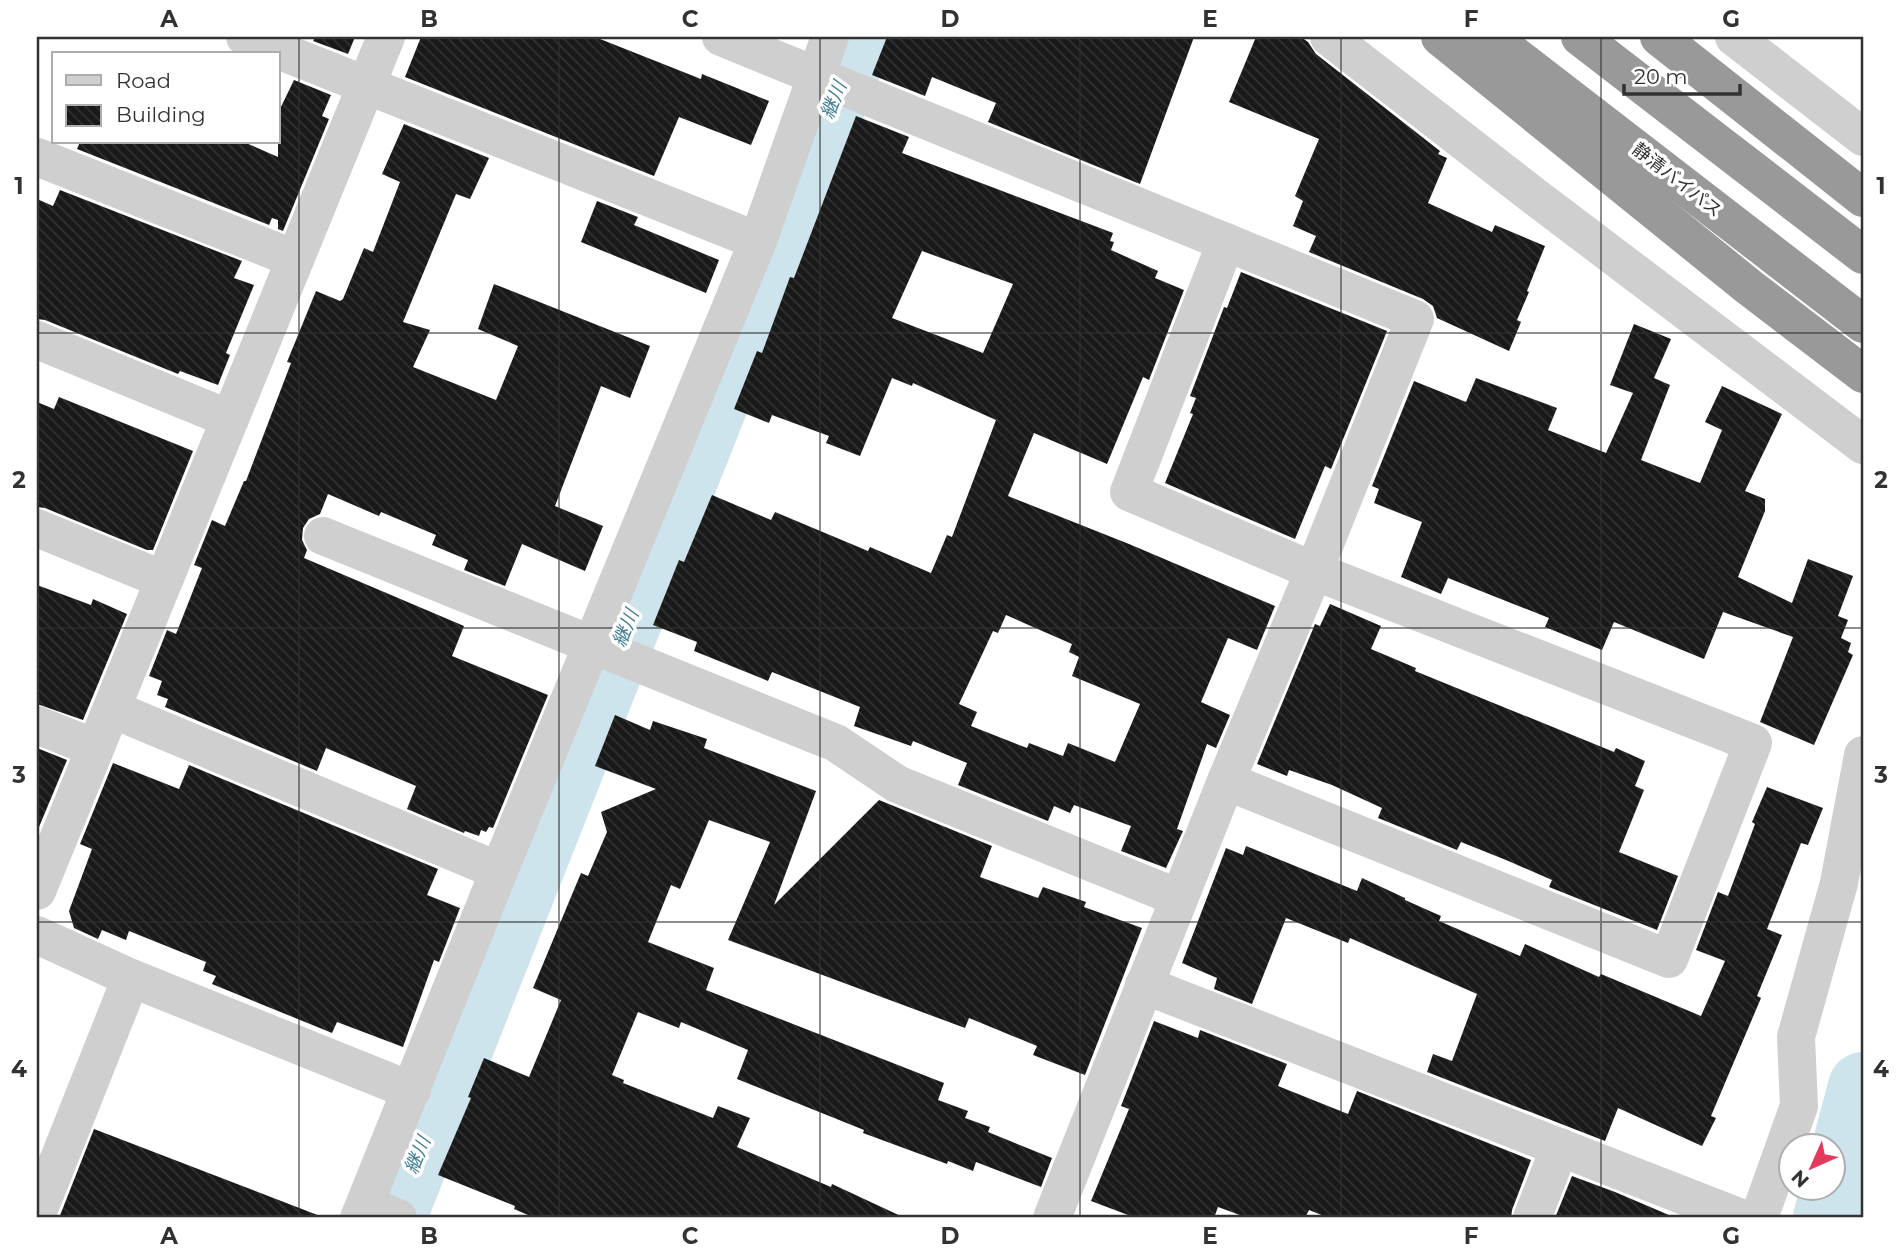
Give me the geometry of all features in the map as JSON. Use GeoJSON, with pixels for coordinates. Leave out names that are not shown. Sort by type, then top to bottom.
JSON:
{"type":"FeatureCollection","features":[{"type":"Feature","properties":{"kind":"highway"},"geometry":{"type":"LineString","coordinates":[[1440,37],[1749,286],[1863,374]]}},
{"type":"Feature","properties":{"kind":"highway","name":"静清バイパス"},"geometry":{"type":"LineString","coordinates":[[1491,37],[1863,324]]}},
{"type":"Feature","properties":{"kind":"highway"},"geometry":{"type":"LineString","coordinates":[[1580,37],[1863,255]]}},
{"type":"Feature","properties":{"kind":"highway"},"geometry":{"type":"LineString","coordinates":[[1659,37],[1863,198]]}},
{"type":"Feature","properties":{"kind":"street"},"geometry":{"type":"LineString","coordinates":[[245,37],[758,241]]}},
{"type":"Feature","properties":{"kind":"street"},"geometry":{"type":"LineString","coordinates":[[37,891],[386,37]]}},
{"type":"Feature","properties":{"kind":"street"},"geometry":{"type":"LineString","coordinates":[[721,37],[1415,319],[1144,985],[1063,1215]]}},
{"type":"Feature","properties":{"kind":"street"},"geometry":{"type":"LineString","coordinates":[[374,1214],[412,1091],[499,871],[758,241],[814,76],[830,37]]}},
{"type":"Feature","properties":{"kind":"street"},"geometry":{"type":"LineString","coordinates":[[1329,37],[1863,445]]}},
{"type":"Feature","properties":{"kind":"street"},"geometry":{"type":"LineString","coordinates":[[1734,37],[1863,138]]}},
{"type":"Feature","properties":{"kind":"street"},"geometry":{"type":"LineString","coordinates":[[37,157],[295,259]]}},
{"type":"Feature","properties":{"kind":"street"},"geometry":{"type":"LineString","coordinates":[[1226,242],[1129,492],[1314,571],[1753,743],[1669,960],[1226,781]]}},
{"type":"Feature","properties":{"kind":"street"},"geometry":{"type":"LineString","coordinates":[[37,340],[230,419]]}},
{"type":"Feature","properties":{"kind":"street"},"geometry":{"type":"LineString","coordinates":[[37,528],[164,580]]}},
{"type":"Feature","properties":{"kind":"street"},"geometry":{"type":"LineString","coordinates":[[323,536],[836,743],[897,784],[1179,898]]}},
{"type":"Feature","properties":{"kind":"street"},"geometry":{"type":"LineString","coordinates":[[111,709],[499,871]]}},
{"type":"Feature","properties":{"kind":"street"},"geometry":{"type":"LineString","coordinates":[[37,725],[95,748]]}},
{"type":"Feature","properties":{"kind":"street"},"geometry":{"type":"LineString","coordinates":[[1759,1218],[1799,1106],[1796,1037],[1839,883],[1863,755]]}},
{"type":"Feature","properties":{"kind":"street"},"geometry":{"type":"LineString","coordinates":[[37,934],[131,978],[412,1091]]}},
{"type":"Feature","properties":{"kind":"street"},"geometry":{"type":"LineString","coordinates":[[37,1214],[131,978]]}},
{"type":"Feature","properties":{"kind":"street"},"geometry":{"type":"LineString","coordinates":[[1144,985],[1741,1218]]}},
{"type":"Feature","properties":{"kind":"street"},"geometry":{"type":"LineString","coordinates":[[1532,1218],[1560,1147]]}},
{"type":"Feature","properties":{"kind":"building"},"geometry":{"type":"Polygon","coordinates":[[[315,37],[355,37],[348,54],[313,41],[315,37]]]}},
{"type":"Feature","properties":{"kind":"building"},"geometry":{"type":"Polygon","coordinates":[[[421,37],[595,37],[701,79],[702,74],[769,101],[751,145],[679,117],[654,176],[405,77],[421,37]]]}},
{"type":"Feature","properties":{"kind":"building"},"geometry":{"type":"Polygon","coordinates":[[[887,37],[1194,37],[1140,184],[988,122],[996,103],[932,77],[925,96],[872,75],[887,37]]]}},
{"type":"Feature","properties":{"kind":"building"},"geometry":{"type":"Polygon","coordinates":[[[1256,37],[1301,37],[1316,54],[1440,151],[1438,154],[1447,158],[1428,203],[1492,232],[1495,225],[1545,246],[1517,320],[1521,322],[1509,351],[1437,318],[1433,306],[1423,299],[1309,252],[1316,236],[1293,226],[1303,201],[1295,196],[1319,139],[1229,102],[1256,37]]]}},
{"type":"Feature","properties":{"kind":"building"},"geometry":{"type":"Polygon","coordinates":[[[294,80],[331,95],[322,116],[329,119],[283,231],[278,229],[278,220],[272,218],[269,225],[77,149],[79,144],[249,144],[278,157],[280,109],[294,80]]]}},
{"type":"Feature","properties":{"kind":"building"},"geometry":{"type":"Polygon","coordinates":[[[856,116],[909,137],[902,153],[1113,233],[1111,250],[1158,271],[1155,278],[1184,290],[1149,380],[1143,377],[1107,464],[1034,433],[1008,496],[1275,606],[1257,650],[1228,638],[1201,702],[1230,715],[1216,748],[1207,744],[1177,829],[1183,831],[1166,868],[1121,851],[1131,826],[1074,805],[1070,813],[1054,806],[1048,821],[958,785],[967,763],[913,741],[911,746],[854,726],[860,707],[772,672],[768,681],[694,651],[697,642],[653,625],[679,560],[684,562],[712,495],[771,520],[775,512],[868,551],[870,547],[931,573],[947,535],[952,537],[996,420],[913,383],[912,386],[892,378],[860,456],[826,443],[829,436],[772,415],[769,423],[734,409],[757,351],[762,353],[790,277],[794,278],[856,116]],[[922,251],[892,318],[983,353],[1013,284],[922,251]],[[1006,615],[998,633],[993,631],[959,704],[977,712],[971,726],[1027,748],[1029,743],[1063,756],[1068,743],[1115,762],[1140,704],[1072,676],[1079,657],[1069,652],[1072,644],[1006,615]]]}},
{"type":"Feature","properties":{"kind":"building"},"geometry":{"type":"Polygon","coordinates":[[[404,124],[489,158],[470,199],[456,194],[403,322],[430,330],[413,367],[496,400],[518,346],[478,329],[494,284],[650,346],[630,398],[601,386],[555,506],[603,526],[585,571],[522,544],[505,586],[464,570],[468,560],[432,545],[436,535],[381,512],[379,516],[328,494],[320,514],[309,519],[303,528],[302,540],[307,550],[304,558],[464,626],[452,656],[548,695],[493,828],[489,827],[486,832],[481,830],[479,836],[465,831],[464,833],[407,809],[416,786],[326,748],[317,771],[165,707],[168,699],[157,695],[162,681],[149,676],[167,630],[176,634],[202,568],[194,565],[212,520],[225,526],[246,481],[291,363],[287,362],[316,291],[340,301],[343,299],[364,248],[373,252],[400,182],[382,174],[404,124]]]}},
{"type":"Feature","properties":{"kind":"building"},"geometry":{"type":"Polygon","coordinates":[[[60,190],[242,261],[234,278],[254,285],[226,353],[230,355],[218,385],[180,371],[178,374],[37,319],[37,199],[53,206],[60,190]]]}},
{"type":"Feature","properties":{"kind":"building"},"geometry":{"type":"Polygon","coordinates":[[[597,201],[638,217],[634,225],[719,260],[706,293],[581,242],[597,201]]]}},
{"type":"Feature","properties":{"kind":"building"},"geometry":{"type":"Polygon","coordinates":[[[1241,272],[1387,331],[1331,469],[1325,466],[1295,539],[1165,483],[1193,414],[1190,413],[1196,398],[1190,396],[1224,307],[1227,308],[1241,272]]]}},
{"type":"Feature","properties":{"kind":"building"},"geometry":{"type":"Polygon","coordinates":[[[1634,324],[1671,339],[1654,378],[1670,385],[1641,460],[1700,483],[1722,430],[1705,422],[1722,386],[1782,414],[1745,491],[1765,499],[1765,511],[1738,577],[1792,603],[1808,559],[1853,576],[1838,616],[1848,620],[1841,638],[1851,643],[1848,652],[1853,655],[1814,745],[1760,722],[1793,637],[1723,612],[1704,659],[1614,622],[1602,650],[1545,627],[1549,618],[1448,578],[1441,594],[1401,577],[1422,522],[1374,503],[1379,489],[1372,486],[1414,381],[1466,402],[1476,378],[1557,408],[1548,430],[1606,453],[1633,393],[1610,385],[1634,324]]]}},
{"type":"Feature","properties":{"kind":"building"},"geometry":{"type":"Polygon","coordinates":[[[59,397],[193,451],[153,550],[37,507],[37,402],[54,409],[59,397]]]}},
{"type":"Feature","properties":{"kind":"building"},"geometry":{"type":"Polygon","coordinates":[[[37,585],[91,605],[93,599],[127,614],[83,720],[37,704],[37,585]]]}},
{"type":"Feature","properties":{"kind":"building"},"geometry":{"type":"Polygon","coordinates":[[[1330,604],[1381,626],[1371,649],[1416,668],[1415,671],[1614,752],[1616,748],[1645,761],[1635,786],[1644,790],[1619,852],[1678,876],[1657,930],[1549,887],[1552,880],[1506,860],[1461,842],[1457,850],[1378,818],[1382,808],[1332,785],[1289,770],[1287,776],[1257,764],[1315,624],[1320,626],[1330,604]]]}},
{"type":"Feature","properties":{"kind":"building"},"geometry":{"type":"Polygon","coordinates":[[[615,715],[650,730],[653,721],[707,739],[704,748],[816,791],[774,905],[879,800],[992,846],[980,877],[1038,898],[1043,887],[1086,902],[1084,907],[1142,928],[1085,1075],[1033,1055],[1037,1046],[969,1018],[965,1028],[728,940],[770,842],[709,820],[680,889],[671,885],[648,942],[714,968],[706,990],[944,1083],[938,1100],[968,1111],[965,1118],[990,1127],[988,1132],[1052,1158],[1041,1187],[976,1162],[973,1171],[948,1161],[947,1164],[863,1133],[864,1130],[737,1079],[748,1050],[681,1022],[679,1028],[638,1012],[612,1075],[624,1080],[623,1083],[713,1118],[718,1106],[750,1118],[737,1147],[831,1187],[832,1184],[905,1218],[535,1218],[514,1209],[515,1206],[438,1175],[471,1098],[468,1097],[484,1058],[529,1077],[561,1000],[533,988],[581,873],[588,876],[607,832],[601,812],[656,789],[595,766],[615,715]]]}},
{"type":"Feature","properties":{"kind":"building"},"geometry":{"type":"Polygon","coordinates":[[[37,748],[67,760],[39,827],[37,826],[37,748]]]}},
{"type":"Feature","properties":{"kind":"building"},"geometry":{"type":"Polygon","coordinates":[[[113,763],[179,789],[189,765],[438,869],[427,895],[460,908],[439,962],[434,960],[403,1047],[337,1022],[332,1033],[212,984],[216,976],[203,971],[206,962],[129,931],[126,940],[102,930],[98,939],[74,928],[69,911],[92,849],[80,844],[113,763]]]}},
{"type":"Feature","properties":{"kind":"building"},"geometry":{"type":"Polygon","coordinates":[[[1767,787],[1823,808],[1808,845],[1801,843],[1767,929],[1782,935],[1757,996],[1761,998],[1711,1116],[1716,1118],[1702,1146],[1618,1108],[1605,1141],[1427,1072],[1433,1054],[1452,1061],[1477,994],[1350,938],[1348,943],[1286,918],[1252,1004],[1214,989],[1217,978],[1182,963],[1226,848],[1243,855],[1246,846],[1357,891],[1362,878],[1441,916],[1439,921],[1520,956],[1525,944],[1599,977],[1601,974],[1701,1016],[1725,961],[1696,950],[1718,892],[1728,896],[1755,824],[1752,822],[1767,787]]]}},
{"type":"Feature","properties":{"kind":"building"},"geometry":{"type":"Polygon","coordinates":[[[1154,1021],[1198,1038],[1200,1030],[1287,1064],[1278,1086],[1348,1114],[1357,1091],[1531,1160],[1511,1218],[1329,1218],[1309,1210],[1305,1218],[1248,1218],[1218,1207],[1214,1218],[1136,1218],[1091,1201],[1129,1109],[1121,1106],[1154,1021]]]}},
{"type":"Feature","properties":{"kind":"building"},"geometry":{"type":"Polygon","coordinates":[[[94,1129],[320,1216],[59,1218],[94,1129]]]}},
{"type":"Feature","properties":{"kind":"building"},"geometry":{"type":"Polygon","coordinates":[[[1572,1176],[1615,1192],[1676,1218],[1555,1218],[1572,1176]]]}},
{"type":"Feature","properties":{"kind":"waterway","name":"継川"},"geometry":{"type":"LineString","coordinates":[[391,1218],[858,37]]}},
{"type":"Feature","properties":{"kind":"waterway"},"geometry":{"type":"LineString","coordinates":[[1828,1218],[1863,1087]]}}]}
